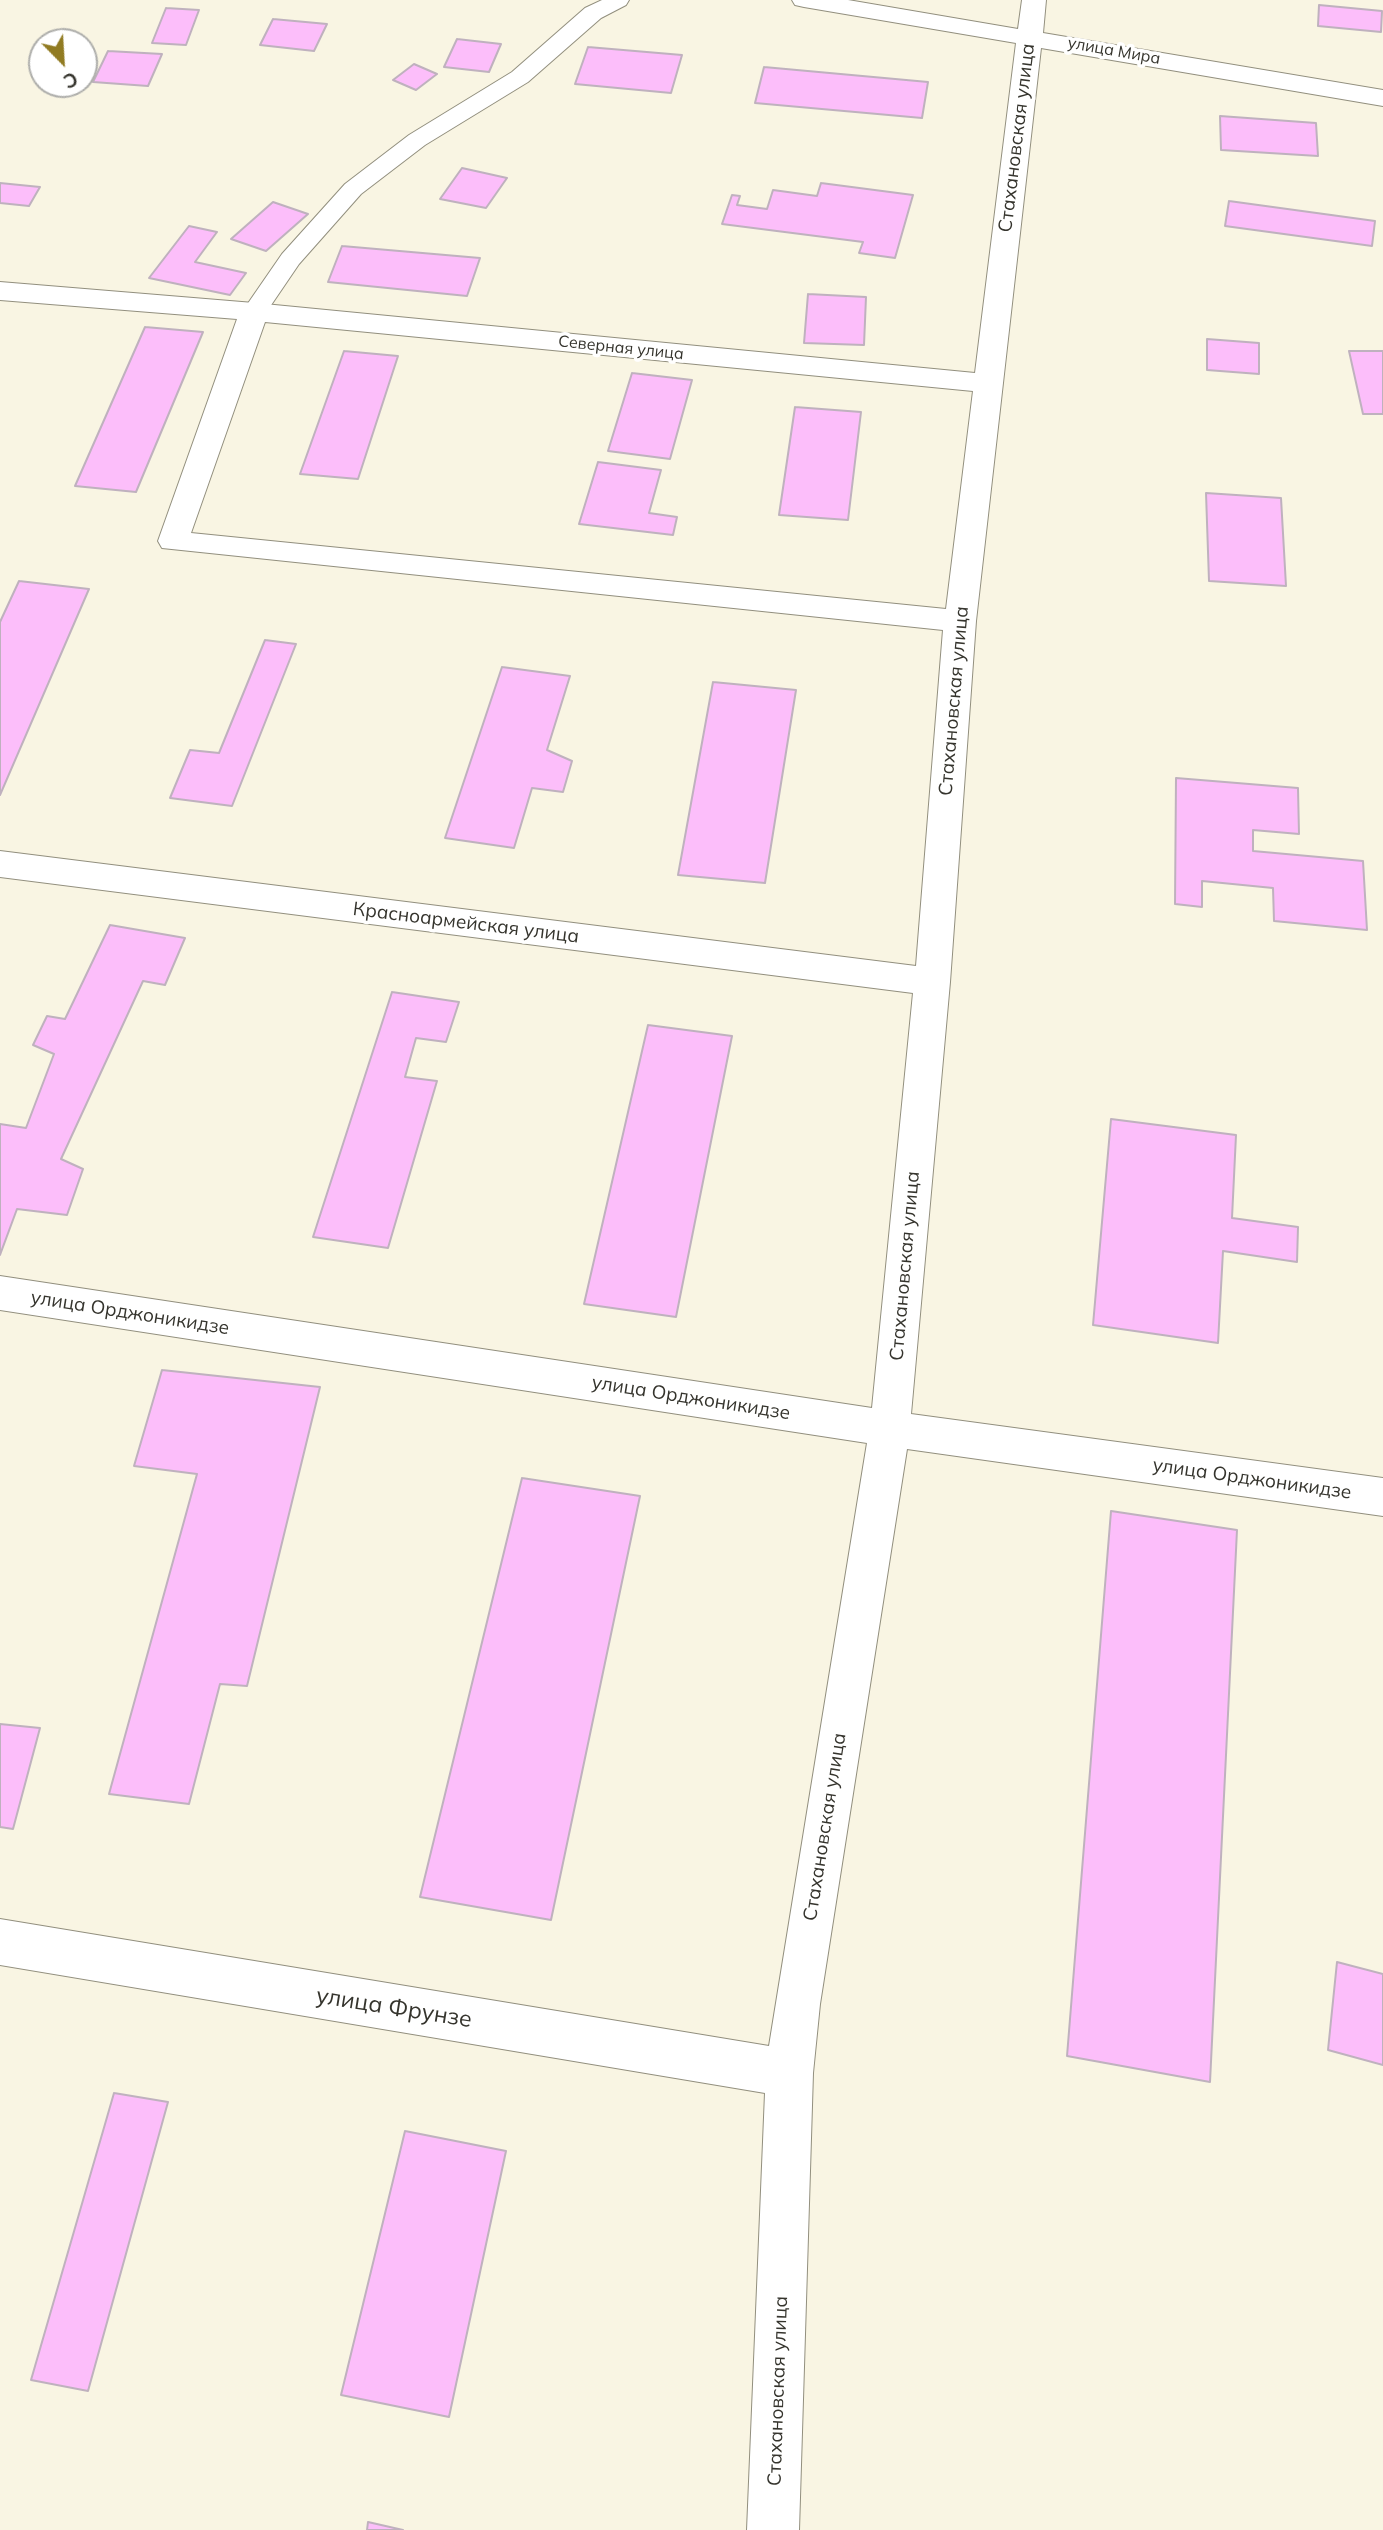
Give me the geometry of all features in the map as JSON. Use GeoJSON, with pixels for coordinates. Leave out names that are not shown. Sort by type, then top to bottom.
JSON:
{"type":"FeatureCollection","features":[{"type":"Feature","properties":{"kind":"street","name":"улица Мира"},"geometry":{"type":"LineString","coordinates":[[804,0],[1383,98]]}},
{"type":"Feature","properties":{"kind":"street","name":"Стахановская улица"},"geometry":{"type":"LineString","coordinates":[[774,2530],[789,2073],[799,1990],[890,1429],[932,982],[960,621],[1034,0]]}},
{"type":"Feature","properties":{"kind":"street","name":"Северная улица"},"geometry":{"type":"LineString","coordinates":[[0,291],[252,319],[988,383]]}},
{"type":"Feature","properties":{"kind":"street"},"geometry":{"type":"LineString","coordinates":[[252,319],[173,541],[960,621]]}},
{"type":"Feature","properties":{"kind":"street","name":"Красноармейская улица"},"geometry":{"type":"LineString","coordinates":[[0,864],[932,982]]}},
{"type":"Feature","properties":{"kind":"street","name":"улица Орджоникидзе"},"geometry":{"type":"LineString","coordinates":[[0,1293],[890,1429],[1383,1497]]}},
{"type":"Feature","properties":{"kind":"street","name":"улица Фрунзе"},"geometry":{"type":"LineString","coordinates":[[0,1942],[789,2073]]}},
{"type":"Feature","properties":{"kind":"lane"},"geometry":{"type":"LineString","coordinates":[[252,319],[290,260],[353,189],[417,140],[520,77],[593,13],[618,0]]}},
{"type":"Feature","properties":{"kind":"building"},"geometry":{"type":"Polygon","coordinates":[[[1319,5],[1382,11],[1381,32],[1318,26],[1319,5]]]}},
{"type":"Feature","properties":{"kind":"building"},"geometry":{"type":"Polygon","coordinates":[[[166,8],[199,10],[186,45],[152,43],[166,8]]]}},
{"type":"Feature","properties":{"kind":"building"},"geometry":{"type":"Polygon","coordinates":[[[273,19],[327,24],[314,51],[260,45],[273,19]]]}},
{"type":"Feature","properties":{"kind":"building"},"geometry":{"type":"Polygon","coordinates":[[[457,39],[501,44],[489,72],[444,67],[457,39]]]}},
{"type":"Feature","properties":{"kind":"building"},"geometry":{"type":"Polygon","coordinates":[[[588,47],[682,55],[671,93],[575,84],[588,47]]]}},
{"type":"Feature","properties":{"kind":"building"},"geometry":{"type":"Polygon","coordinates":[[[108,51],[162,54],[148,86],[98,82],[98,72],[108,51]]]}},
{"type":"Feature","properties":{"kind":"building"},"geometry":{"type":"Polygon","coordinates":[[[414,64],[437,74],[416,90],[393,80],[414,64]]]}},
{"type":"Feature","properties":{"kind":"building"},"geometry":{"type":"Polygon","coordinates":[[[764,67],[928,82],[922,118],[755,103],[764,67]]]}},
{"type":"Feature","properties":{"kind":"building"},"geometry":{"type":"Polygon","coordinates":[[[1220,116],[1316,123],[1318,156],[1221,150],[1220,116]]]}},
{"type":"Feature","properties":{"kind":"building"},"geometry":{"type":"Polygon","coordinates":[[[462,168],[507,178],[486,208],[440,199],[462,168]]]}},
{"type":"Feature","properties":{"kind":"building"},"geometry":{"type":"Polygon","coordinates":[[[0,183],[40,187],[29,206],[0,203],[0,183]]]}},
{"type":"Feature","properties":{"kind":"building"},"geometry":{"type":"Polygon","coordinates":[[[821,183],[913,195],[895,258],[859,253],[863,242],[722,224],[732,195],[740,196],[737,205],[767,209],[773,190],[817,196],[821,183]]]}},
{"type":"Feature","properties":{"kind":"building"},"geometry":{"type":"Polygon","coordinates":[[[1229,201],[1375,221],[1372,246],[1225,226],[1229,201]]]}},
{"type":"Feature","properties":{"kind":"building"},"geometry":{"type":"Polygon","coordinates":[[[273,202],[308,214],[266,251],[231,239],[273,202]]]}},
{"type":"Feature","properties":{"kind":"building"},"geometry":{"type":"Polygon","coordinates":[[[189,226],[217,232],[195,262],[246,273],[230,295],[149,278],[189,226]]]}},
{"type":"Feature","properties":{"kind":"building"},"geometry":{"type":"Polygon","coordinates":[[[342,246],[480,258],[467,296],[328,282],[342,246]]]}},
{"type":"Feature","properties":{"kind":"building"},"geometry":{"type":"Polygon","coordinates":[[[808,294],[866,297],[864,345],[804,343],[808,294]]]}},
{"type":"Feature","properties":{"kind":"building"},"geometry":{"type":"Polygon","coordinates":[[[145,327],[203,332],[136,492],[75,486],[145,327]]]}},
{"type":"Feature","properties":{"kind":"building"},"geometry":{"type":"Polygon","coordinates":[[[1207,339],[1259,343],[1259,374],[1207,370],[1207,339]]]}},
{"type":"Feature","properties":{"kind":"building"},"geometry":{"type":"Polygon","coordinates":[[[344,351],[398,356],[358,479],[300,474],[344,351]]]}},
{"type":"Feature","properties":{"kind":"building"},"geometry":{"type":"Polygon","coordinates":[[[1349,351],[1383,351],[1383,414],[1363,414],[1349,351]]]}},
{"type":"Feature","properties":{"kind":"building"},"geometry":{"type":"Polygon","coordinates":[[[632,373],[692,380],[670,459],[608,451],[632,373]]]}},
{"type":"Feature","properties":{"kind":"building"},"geometry":{"type":"Polygon","coordinates":[[[795,407],[861,412],[848,520],[779,515],[795,407]]]}},
{"type":"Feature","properties":{"kind":"building"},"geometry":{"type":"Polygon","coordinates":[[[598,462],[661,470],[649,513],[677,517],[673,535],[579,524],[598,462]]]}},
{"type":"Feature","properties":{"kind":"building"},"geometry":{"type":"Polygon","coordinates":[[[1206,493],[1281,498],[1286,586],[1209,581],[1206,493]]]}},
{"type":"Feature","properties":{"kind":"building"},"geometry":{"type":"Polygon","coordinates":[[[19,581],[89,589],[0,795],[0,622],[19,581]]]}},
{"type":"Feature","properties":{"kind":"building"},"geometry":{"type":"Polygon","coordinates":[[[265,640],[296,644],[232,806],[170,798],[190,750],[219,753],[265,640]]]}},
{"type":"Feature","properties":{"kind":"building"},"geometry":{"type":"Polygon","coordinates":[[[502,667],[570,676],[547,750],[572,761],[563,792],[532,788],[514,848],[445,838],[502,667]]]}},
{"type":"Feature","properties":{"kind":"building"},"geometry":{"type":"Polygon","coordinates":[[[713,682],[796,690],[765,883],[678,875],[713,682]]]}},
{"type":"Feature","properties":{"kind":"building"},"geometry":{"type":"Polygon","coordinates":[[[1176,778],[1298,788],[1299,834],[1253,830],[1253,851],[1363,861],[1367,930],[1274,921],[1273,888],[1202,881],[1202,907],[1175,904],[1176,778]]]}},
{"type":"Feature","properties":{"kind":"building"},"geometry":{"type":"Polygon","coordinates":[[[110,925],[185,938],[165,985],[143,981],[61,1159],[83,1169],[67,1215],[17,1209],[0,1255],[0,1124],[26,1128],[54,1054],[33,1045],[47,1016],[65,1019],[110,925]]]}},
{"type":"Feature","properties":{"kind":"building"},"geometry":{"type":"Polygon","coordinates":[[[392,992],[459,1002],[446,1042],[416,1038],[405,1077],[437,1081],[388,1248],[313,1237],[392,992]]]}},
{"type":"Feature","properties":{"kind":"building"},"geometry":{"type":"Polygon","coordinates":[[[648,1025],[732,1036],[676,1317],[584,1304],[648,1025]]]}},
{"type":"Feature","properties":{"kind":"building"},"geometry":{"type":"Polygon","coordinates":[[[1111,1119],[1236,1135],[1232,1218],[1298,1227],[1297,1262],[1223,1251],[1218,1343],[1093,1325],[1111,1119]]]}},
{"type":"Feature","properties":{"kind":"building"},"geometry":{"type":"Polygon","coordinates":[[[162,1370],[320,1387],[247,1686],[220,1684],[189,1804],[109,1794],[197,1474],[134,1466],[162,1370]]]}},
{"type":"Feature","properties":{"kind":"building"},"geometry":{"type":"Polygon","coordinates":[[[522,1478],[640,1496],[551,1920],[420,1897],[522,1478]]]}},
{"type":"Feature","properties":{"kind":"building"},"geometry":{"type":"Polygon","coordinates":[[[1111,1511],[1237,1530],[1210,2082],[1067,2056],[1111,1511]]]}},
{"type":"Feature","properties":{"kind":"building"},"geometry":{"type":"Polygon","coordinates":[[[0,1724],[40,1728],[13,1829],[0,1827],[0,1724]]]}},
{"type":"Feature","properties":{"kind":"building"},"geometry":{"type":"Polygon","coordinates":[[[1337,1962],[1383,1974],[1383,2065],[1328,2050],[1337,1962]]]}},
{"type":"Feature","properties":{"kind":"building"},"geometry":{"type":"Polygon","coordinates":[[[114,2093],[168,2102],[88,2391],[31,2380],[114,2093]]]}},
{"type":"Feature","properties":{"kind":"building"},"geometry":{"type":"Polygon","coordinates":[[[405,2131],[506,2151],[449,2417],[341,2395],[405,2131]]]}},
{"type":"Feature","properties":{"kind":"building"},"geometry":{"type":"Polygon","coordinates":[[[368,2522],[403,2530],[367,2530],[368,2522]]]}}]}
